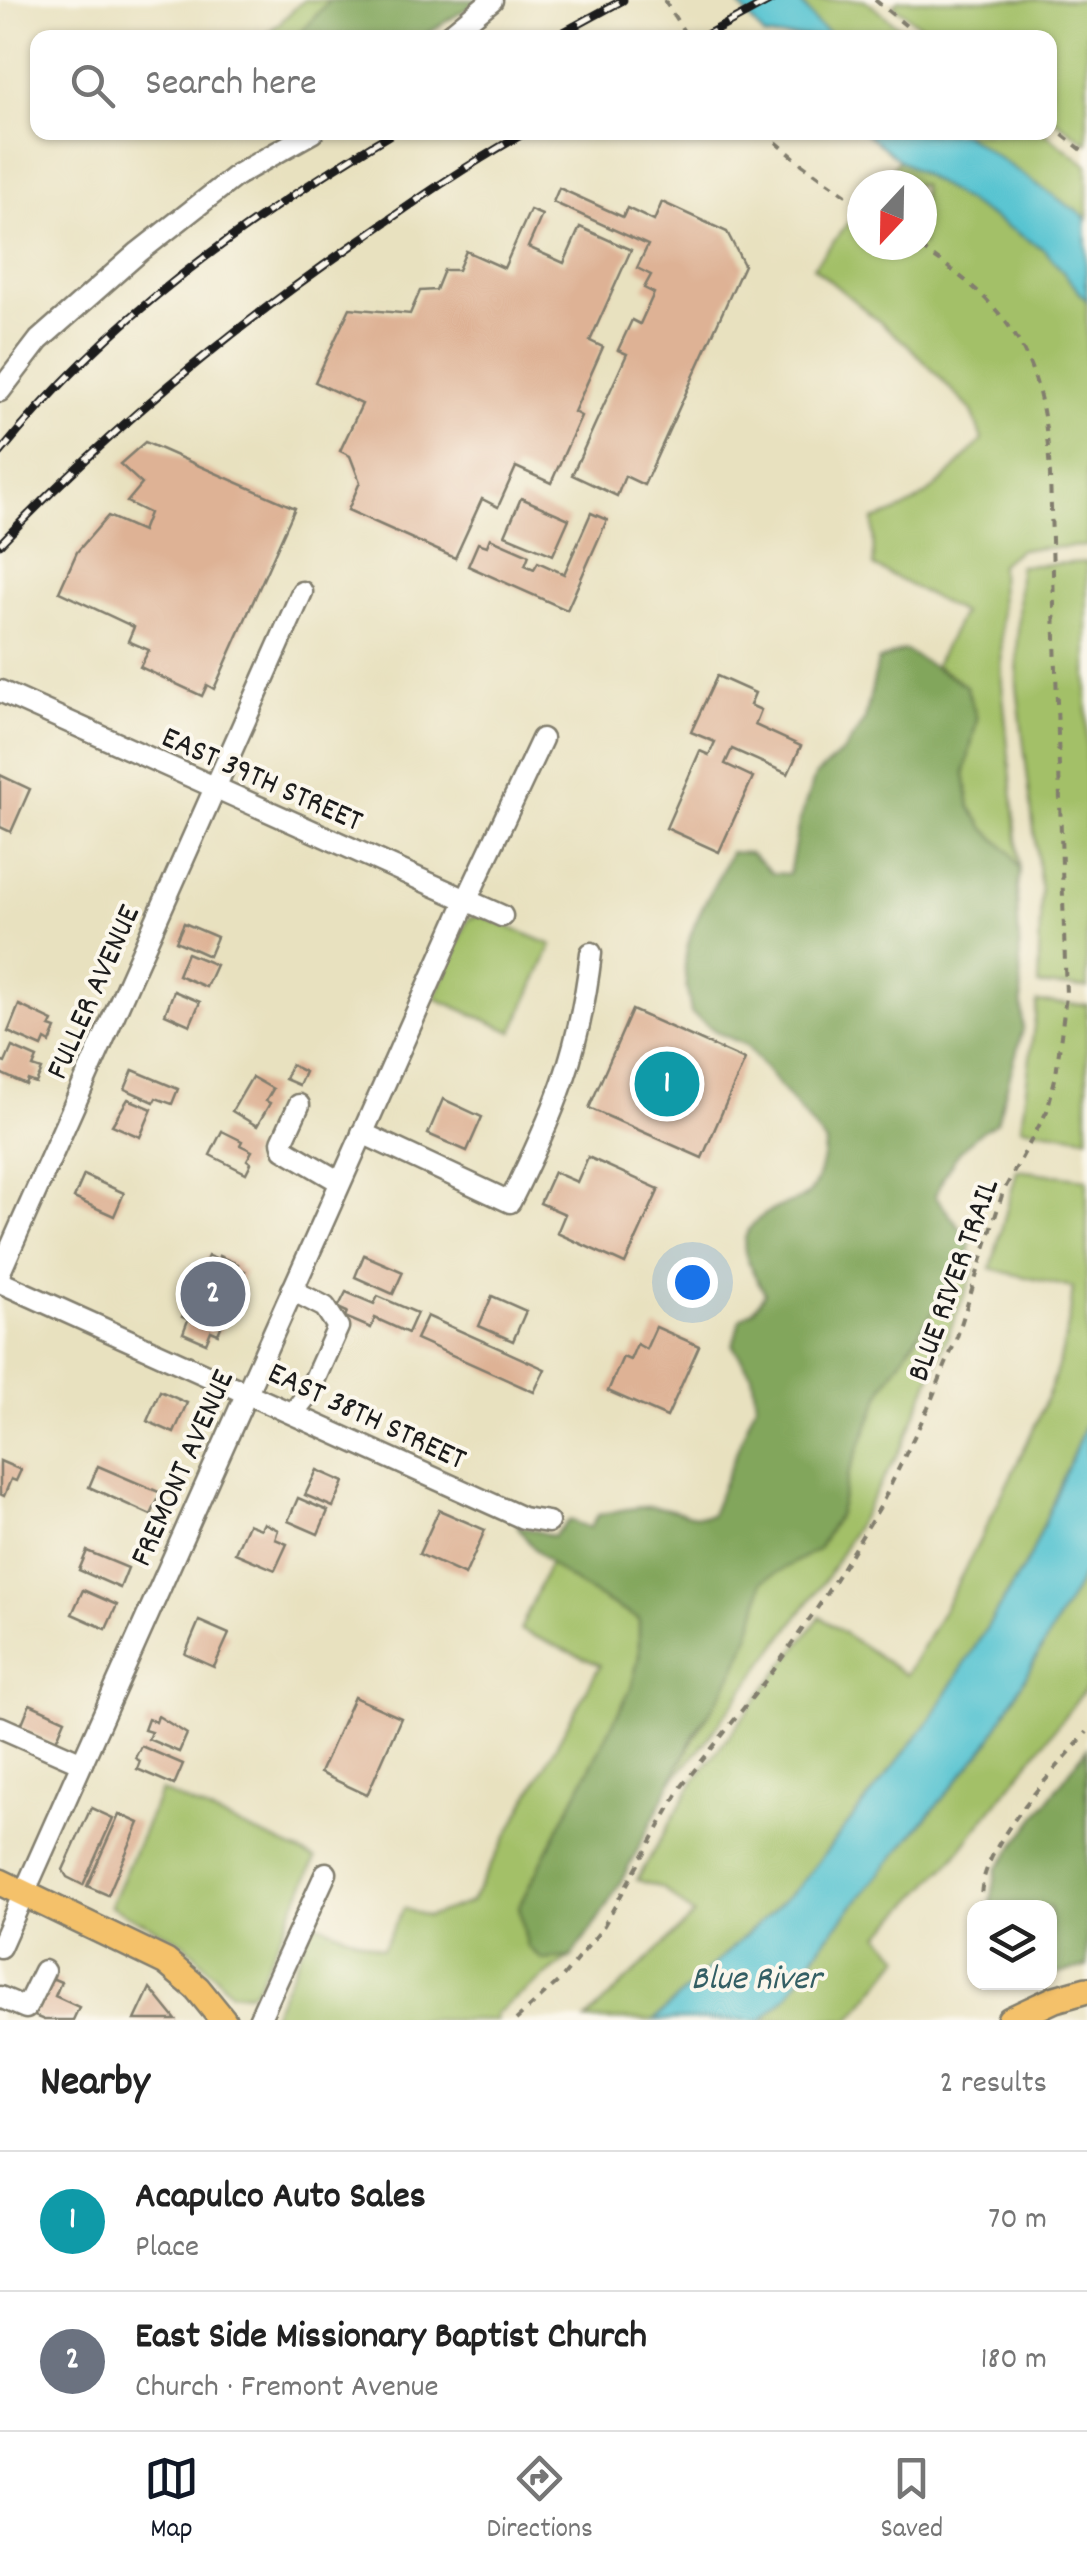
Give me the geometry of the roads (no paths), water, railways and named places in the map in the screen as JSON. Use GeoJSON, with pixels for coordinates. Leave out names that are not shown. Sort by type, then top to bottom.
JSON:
{"type":"FeatureCollection","features":[{"type":"Feature","properties":{"kind":"main road"},"geometry":{"type":"LineString","coordinates":[[0,1882],[166,1962],[197,1988],[223,2020]]}},
{"type":"Feature","properties":{"kind":"main road"},"geometry":{"type":"LineString","coordinates":[[1010,2020],[1055,1999],[1087,1990]]}},
{"type":"Feature","properties":{"kind":"street"},"geometry":{"type":"LineString","coordinates":[[456,30],[492,0]]}},
{"type":"Feature","properties":{"kind":"street"},"geometry":{"type":"LineString","coordinates":[[0,390],[39,340],[139,252],[237,175],[299,140]]}},
{"type":"Feature","properties":{"kind":"street","name":"FULLER AVENUE"},"geometry":{"type":"LineString","coordinates":[[0,1272],[302,592]]}},
{"type":"Feature","properties":{"kind":"street","name":"EAST 39TH STREET"},"geometry":{"type":"LineString","coordinates":[[0,690],[502,916]]}},
{"type":"Feature","properties":{"kind":"street","name":"FREMONT AVENUE"},"geometry":{"type":"LineString","coordinates":[[0,1947],[466,901],[542,739]]}},
{"type":"Feature","properties":{"kind":"street"},"geometry":{"type":"LineString","coordinates":[[362,1133],[510,1202],[542,1137],[571,1062],[584,1012],[590,953]]}},
{"type":"Feature","properties":{"kind":"street"},"geometry":{"type":"LineString","coordinates":[[299,1105],[282,1142],[284,1150],[340,1182]]}},
{"type":"Feature","properties":{"kind":"street","name":"EAST 38TH STREET"},"geometry":{"type":"LineString","coordinates":[[0,1282],[523,1518],[548,1522]]}},
{"type":"Feature","properties":{"kind":"street"},"geometry":{"type":"LineString","coordinates":[[292,1290],[325,1307],[338,1327],[308,1394],[293,1413]]}},
{"type":"Feature","properties":{"kind":"street"},"geometry":{"type":"LineString","coordinates":[[0,1727],[82,1763]]}},
{"type":"Feature","properties":{"kind":"street"},"geometry":{"type":"LineString","coordinates":[[259,2020],[326,1874]]}},
{"type":"Feature","properties":{"kind":"street"},"geometry":{"type":"LineString","coordinates":[[0,1997],[26,2008],[44,1971]]}},
{"type":"Feature","properties":{"kind":"water"},"geometry":{"type":"Polygon","coordinates":[[[735,0],[799,0],[825,30],[759,30],[735,0]]]}},
{"type":"Feature","properties":{"kind":"water"},"geometry":{"type":"Polygon","coordinates":[[[874,140],[972,140],[1085,217],[1087,301],[1045,250],[937,183],[937,170],[915,170],[874,140]]]}},
{"type":"Feature","properties":{"kind":"water","name":"Blue River"},"geometry":{"type":"Polygon","coordinates":[[[1087,1421],[1087,1568],[987,1745],[824,1941],[789,1994],[762,2020],[654,2020],[799,1886],[931,1719],[1030,1557],[1087,1421]]]}},
{"type":"Feature","properties":{"kind":"railway"},"geometry":{"type":"LineString","coordinates":[[568,30],[623,0]]}},
{"type":"Feature","properties":{"kind":"railway"},"geometry":{"type":"LineString","coordinates":[[716,30],[771,0]]}},
{"type":"Feature","properties":{"kind":"railway"},"geometry":{"type":"LineString","coordinates":[[0,453],[88,357],[182,274],[284,201],[381,140]]}},
{"type":"Feature","properties":{"kind":"railway"},"geometry":{"type":"LineString","coordinates":[[0,544],[84,461],[218,345],[401,212],[513,140]]}},
{"type":"Feature","properties":{"kind":"place","name":"Acapulco Auto Sales"},"geometry":{"type":"Point","coordinates":[667,1084]}},
{"type":"Feature","properties":{"kind":"place","name":"East Side Missionary Baptist Church"},"geometry":{"type":"Point","coordinates":[213,1294]}}]}
